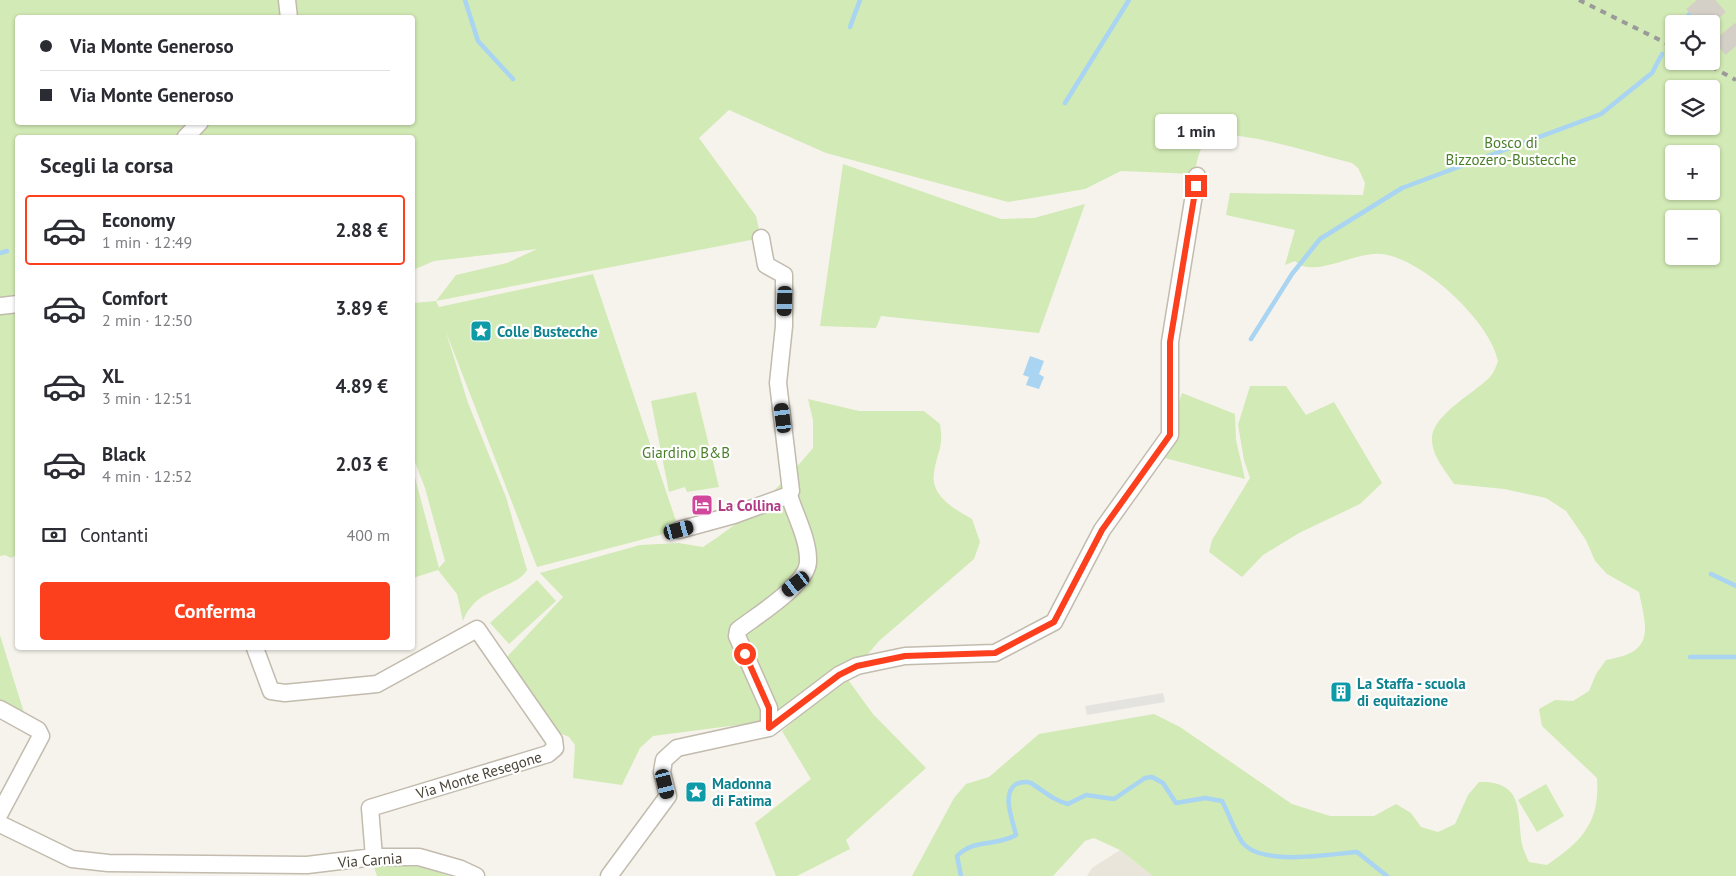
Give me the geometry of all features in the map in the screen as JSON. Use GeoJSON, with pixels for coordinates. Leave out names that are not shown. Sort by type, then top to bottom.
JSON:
{"type":"FeatureCollection","features":[{"type":"Feature","properties":{"kind":"street"},"geometry":{"type":"LineString","coordinates":[[287,0],[289,15]]}},
{"type":"Feature","properties":{"kind":"street"},"geometry":{"type":"LineString","coordinates":[[188,135],[197,125]]}},
{"type":"Feature","properties":{"kind":"street"},"geometry":{"type":"LineString","coordinates":[[609,876],[668,796],[662,772],[664,760],[677,748],[769,728],[839,675],[857,666],[905,656],[995,653],[1054,622],[1102,530],[1170,435],[1170,342],[1197,176]]}},
{"type":"Feature","properties":{"kind":"street"},"geometry":{"type":"LineString","coordinates":[[761,238],[766,265],[784,275],[784,326],[778,383],[792,486],[789,495],[806,548],[808,562],[805,572],[796,584],[738,630],[737,636],[769,708],[769,728]]}},
{"type":"Feature","properties":{"kind":"street"},"geometry":{"type":"LineString","coordinates":[[0,306],[15,304]]}},
{"type":"Feature","properties":{"kind":"street"},"geometry":{"type":"LineString","coordinates":[[679,530],[734,515],[789,495]]}},
{"type":"Feature","properties":{"kind":"street","name":"Via Monte Resegone"},"geometry":{"type":"LineString","coordinates":[[256,650],[271,690],[286,693],[377,684],[477,629],[554,740],[555,748],[548,754],[370,808],[374,857]]}},
{"type":"Feature","properties":{"kind":"street"},"geometry":{"type":"LineString","coordinates":[[0,709],[38,730],[41,736],[0,813]]}},
{"type":"Feature","properties":{"kind":"street","name":"Via Carnia"},"geometry":{"type":"LineString","coordinates":[[0,824],[72,860],[307,865],[374,857],[419,857],[461,869],[476,876]]}},
{"type":"Feature","properties":{"kind":"shaded area"},"geometry":{"type":"Polygon","coordinates":[[[1163,693],[1165,702],[1087,715],[1085,706],[1163,693]]]}},
{"type":"Feature","properties":{"kind":"shaded area"},"geometry":{"type":"Polygon","coordinates":[[[1120,850],[1153,876],[1087,876],[1092,868],[1120,850]]]}},
{"type":"Feature","properties":{"kind":"green space","name":"Bosco di Bizzozero-Bustecche"},"geometry":{"type":"Polygon","coordinates":[[[0,0],[1736,0],[1736,876],[1153,876],[1120,850],[1094,838],[1085,841],[1053,876],[912,876],[954,798],[966,784],[989,777],[1039,734],[1154,714],[1180,727],[1292,804],[1330,816],[1374,816],[1396,804],[1411,813],[1421,827],[1438,832],[1455,824],[1468,795],[1479,782],[1494,783],[1511,792],[1516,800],[1522,844],[1529,862],[1547,865],[1579,839],[1592,819],[1597,794],[1597,778],[1542,726],[1539,709],[1555,700],[1573,701],[1589,691],[1596,674],[1606,660],[1622,656],[1640,645],[1644,638],[1645,629],[1639,592],[1607,574],[1595,561],[1586,540],[1566,511],[1546,498],[1504,489],[1454,484],[1440,463],[1434,451],[1432,439],[1438,422],[1489,378],[1498,361],[1492,345],[1482,328],[1452,294],[1416,267],[1398,258],[1382,254],[1360,256],[1324,266],[1303,266],[1295,261],[1285,265],[1295,230],[1226,215],[1230,193],[1363,195],[1365,183],[1358,168],[1352,163],[1296,148],[1227,133],[1214,135],[1204,144],[1197,161],[1195,174],[1121,171],[1085,189],[1008,202],[826,153],[729,110],[699,138],[756,216],[761,238],[436,301],[456,275],[507,263],[537,249],[434,261],[415,269],[415,135],[15,135],[15,556],[11,558],[5,555],[0,556],[0,0]]]}},
{"type":"Feature","properties":{"kind":"green space"},"geometry":{"type":"Polygon","coordinates":[[[843,164],[1001,219],[1034,218],[1085,204],[1039,333],[881,316],[876,328],[820,326],[843,164]]]}},
{"type":"Feature","properties":{"kind":"green space"},"geometry":{"type":"Polygon","coordinates":[[[593,274],[679,530],[537,567],[446,332],[468,403],[506,497],[527,570],[516,580],[477,601],[468,610],[463,621],[457,594],[438,570],[415,577],[415,478],[439,568],[445,561],[425,488],[415,462],[415,303],[436,301],[439,307],[593,274]]]}},
{"type":"Feature","properties":{"kind":"green space"},"geometry":{"type":"Polygon","coordinates":[[[1250,386],[1286,386],[1306,415],[1334,402],[1382,483],[1360,504],[1299,533],[1263,555],[1242,577],[1209,552],[1212,540],[1250,478],[1244,460],[1238,425],[1250,386]]]}},
{"type":"Feature","properties":{"kind":"green space","name":"Giardino B&B"},"geometry":{"type":"Polygon","coordinates":[[[696,392],[719,487],[687,492],[685,487],[669,492],[651,401],[696,392]]]}},
{"type":"Feature","properties":{"kind":"green space"},"geometry":{"type":"Polygon","coordinates":[[[1182,393],[1235,414],[1236,440],[1245,479],[1161,457],[1182,393]]]}},
{"type":"Feature","properties":{"kind":"green space"},"geometry":{"type":"Polygon","coordinates":[[[808,399],[859,411],[924,411],[940,424],[941,445],[934,473],[936,489],[952,507],[972,519],[980,542],[974,559],[879,641],[867,655],[844,663],[761,722],[653,736],[640,748],[622,785],[573,778],[575,745],[569,737],[555,731],[506,658],[563,597],[540,573],[640,545],[679,543],[703,547],[762,502],[813,448],[813,420],[808,399]]]}},
{"type":"Feature","properties":{"kind":"green space"},"geometry":{"type":"Polygon","coordinates":[[[537,580],[556,601],[509,644],[490,623],[537,580]]]}},
{"type":"Feature","properties":{"kind":"green space"},"geometry":{"type":"Polygon","coordinates":[[[0,635],[25,716],[0,703],[0,635]]]}},
{"type":"Feature","properties":{"kind":"green space"},"geometry":{"type":"Polygon","coordinates":[[[846,677],[873,714],[926,768],[846,840],[850,849],[797,876],[776,876],[755,823],[811,779],[782,731],[846,677]]]}},
{"type":"Feature","properties":{"kind":"green space"},"geometry":{"type":"Polygon","coordinates":[[[1546,784],[1564,816],[1537,832],[1518,800],[1546,784]]]}},
{"type":"Feature","properties":{"kind":"green space"},"geometry":{"type":"Polygon","coordinates":[[[376,864],[422,867],[450,876],[377,876],[374,867],[376,864]]]}},
{"type":"Feature","properties":{"kind":"water"},"geometry":{"type":"Polygon","coordinates":[[[1030,356],[1044,361],[1039,374],[1044,377],[1039,389],[1026,385],[1029,377],[1023,375],[1030,356]]]}},
{"type":"Feature","properties":{"kind":"waterway"},"geometry":{"type":"LineString","coordinates":[[465,0],[478,41],[513,79]]}},
{"type":"Feature","properties":{"kind":"waterway"},"geometry":{"type":"LineString","coordinates":[[850,27],[860,0]]}},
{"type":"Feature","properties":{"kind":"waterway"},"geometry":{"type":"LineString","coordinates":[[1065,103],[1129,0]]}},
{"type":"Feature","properties":{"kind":"waterway"},"geometry":{"type":"LineString","coordinates":[[1689,15],[1703,0]]}},
{"type":"Feature","properties":{"kind":"waterway"},"geometry":{"type":"LineString","coordinates":[[1251,339],[1292,274],[1320,239],[1402,188],[1601,114],[1652,73],[1662,54]]}},
{"type":"Feature","properties":{"kind":"waterway"},"geometry":{"type":"LineString","coordinates":[[0,253],[7,251]]}},
{"type":"Feature","properties":{"kind":"waterway"},"geometry":{"type":"LineString","coordinates":[[1711,574],[1736,586]]}},
{"type":"Feature","properties":{"kind":"waterway"},"geometry":{"type":"LineString","coordinates":[[1690,657],[1736,657]]}},
{"type":"Feature","properties":{"kind":"waterway"},"geometry":{"type":"LineString","coordinates":[[961,876],[957,856],[964,850],[1008,839],[1016,835],[1009,808],[1009,794],[1016,784],[1031,783],[1053,798],[1068,804],[1086,795],[1114,799],[1145,778],[1152,777],[1163,783],[1176,803],[1205,798],[1222,801],[1239,837],[1251,850],[1280,857],[1357,852],[1387,876]]}},
{"type":"Feature","properties":{"kind":"tunnel"},"geometry":{"type":"LineString","coordinates":[[1697,0],[1736,46]]}},
{"type":"Feature","properties":{"kind":"railway"},"geometry":{"type":"LineString","coordinates":[[1579,0],[1665,43]]}},
{"type":"Feature","properties":{"kind":"railway"},"geometry":{"type":"LineString","coordinates":[[1718,70],[1736,80]]}},
{"type":"Feature","properties":{"kind":"place","name":"Colle Bustecche"},"geometry":{"type":"Point","coordinates":[481,331]}},
{"type":"Feature","properties":{"kind":"place","name":"La Collina"},"geometry":{"type":"Point","coordinates":[702,505]}},
{"type":"Feature","properties":{"kind":"place","name":"La Staffa - scuola di equitazione"},"geometry":{"type":"Point","coordinates":[1341,692]}},
{"type":"Feature","properties":{"kind":"place","name":"Madonna di Fatima"},"geometry":{"type":"Point","coordinates":[696,792]}},
{"type":"Feature","properties":{"kind":"route"},"geometry":{"type":"LineString","coordinates":[[745,654],[769,708],[769,728],[788,716],[839,675],[857,666],[905,656],[995,653],[1054,622],[1102,530],[1170,435],[1170,342],[1196,186]]}}]}
